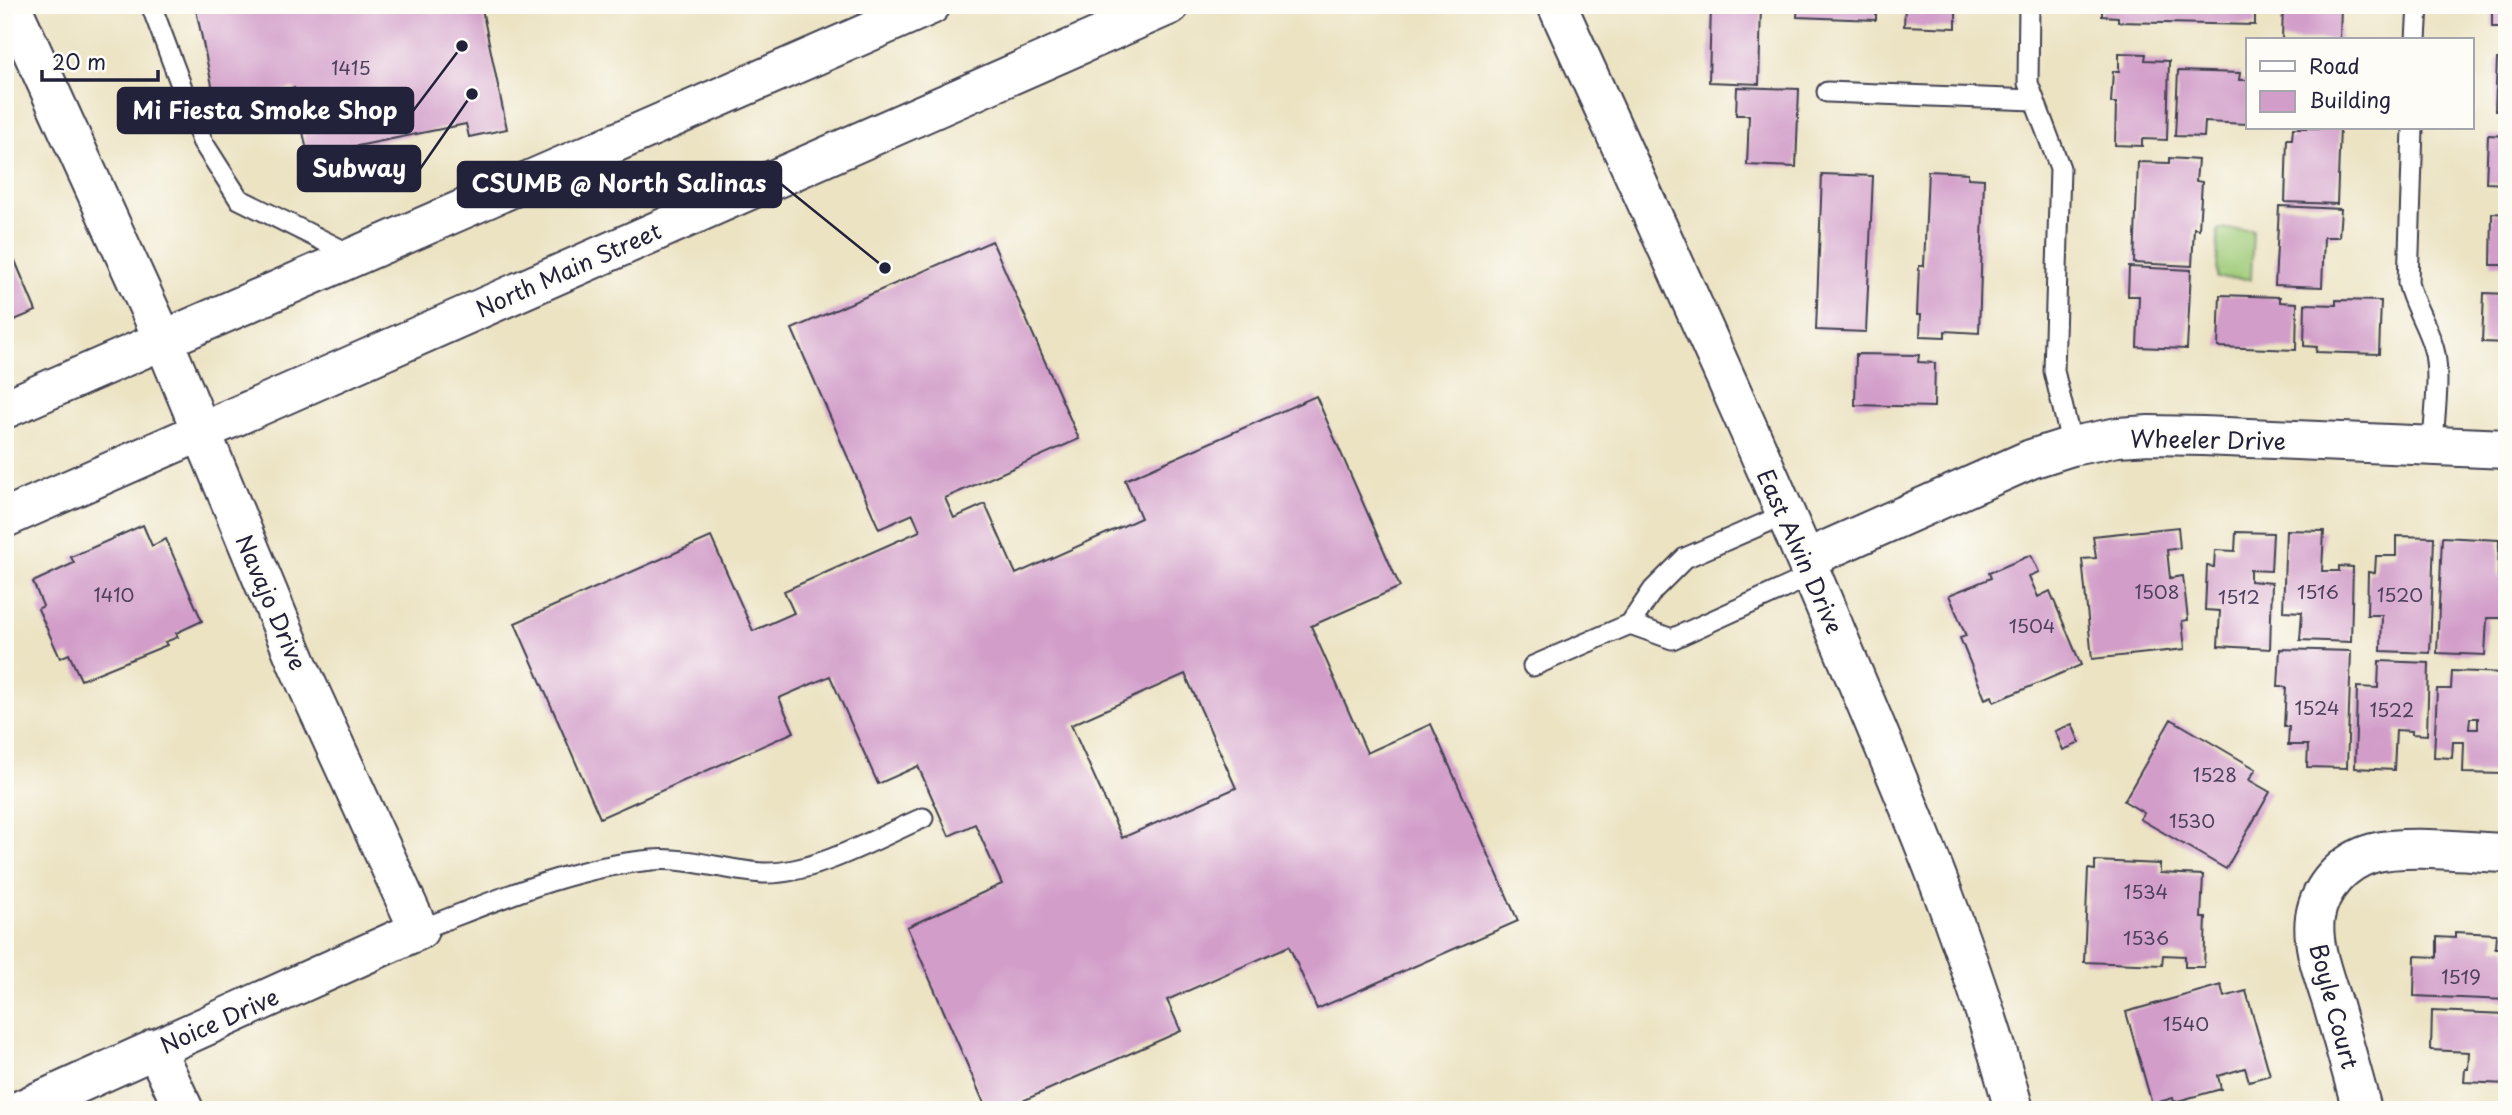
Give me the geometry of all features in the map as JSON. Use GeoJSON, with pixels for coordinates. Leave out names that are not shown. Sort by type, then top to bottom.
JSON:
{"type":"FeatureCollection","features":[{"type":"Feature","properties":{"kind":"main road","name":"Navajo Drive"},"geometry":{"type":"LineString","coordinates":[[11,5],[163,339],[298,665],[419,930]]}},
{"type":"Feature","properties":{"kind":"main road","name":"North Main Street"},"geometry":{"type":"LineString","coordinates":[[5,518],[1170,5]]}},
{"type":"Feature","properties":{"kind":"main road","name":"East Alvin Drive"},"geometry":{"type":"LineString","coordinates":[[1557,5],[1810,567],[1899,782],[1954,923],[2014,1110]]}},
{"type":"Feature","properties":{"kind":"main road"},"geometry":{"type":"LineString","coordinates":[[5,410],[914,9]]}},
{"type":"Feature","properties":{"kind":"main road","name":"Wheeler Drive"},"geometry":{"type":"LineString","coordinates":[[1810,567],[1995,474],[2072,446],[2118,437],[2149,435],[2507,449]]}},
{"type":"Feature","properties":{"kind":"main road","name":"Boyle Court"},"geometry":{"type":"LineString","coordinates":[[2361,1110],[2315,938],[2315,918],[2326,889],[2347,865],[2375,853],[2413,850],[2507,853]]}},
{"type":"Feature","properties":{"kind":"main road","name":"Noice Drive"},"geometry":{"type":"LineString","coordinates":[[20,1110],[419,930]]}},
{"type":"Feature","properties":{"kind":"main road"},"geometry":{"type":"LineString","coordinates":[[155,1048],[184,1110]]}},
{"type":"Feature","properties":{"kind":"lane"},"geometry":{"type":"LineString","coordinates":[[150,5],[202,141],[239,199],[354,256]]}},
{"type":"Feature","properties":{"kind":"lane"},"geometry":{"type":"LineString","coordinates":[[2029,5],[2027,77],[2060,168],[2054,372],[2072,446]]}},
{"type":"Feature","properties":{"kind":"lane"},"geometry":{"type":"LineString","coordinates":[[2416,38],[2418,5]]}},
{"type":"Feature","properties":{"kind":"lane"},"geometry":{"type":"LineString","coordinates":[[1827,92],[2034,100]]}},
{"type":"Feature","properties":{"kind":"lane"},"geometry":{"type":"LineString","coordinates":[[2413,130],[2408,283],[2411,296],[2428,331],[2436,367],[2433,446]]}},
{"type":"Feature","properties":{"kind":"lane"},"geometry":{"type":"LineString","coordinates":[[1533,666],[1630,624],[1653,590],[1685,558],[1786,514]]}},
{"type":"Feature","properties":{"kind":"lane"},"geometry":{"type":"LineString","coordinates":[[1630,624],[1672,639],[1810,567]]}},
{"type":"Feature","properties":{"kind":"lane"},"geometry":{"type":"LineString","coordinates":[[419,930],[534,885],[606,866],[656,860],[765,873],[810,867],[923,818]]}},
{"type":"Feature","properties":{"kind":"green space"},"geometry":{"type":"Polygon","coordinates":[[[2218,229],[2253,230],[2251,279],[2217,278],[2218,229]]]}},
{"type":"Feature","properties":{"kind":"building"},"geometry":{"type":"Polygon","coordinates":[[[195,5],[487,5],[487,8],[482,9],[507,129],[469,137],[466,124],[308,156],[294,88],[216,104],[195,5]]]}},
{"type":"Feature","properties":{"kind":"building"},"geometry":{"type":"Polygon","coordinates":[[[1711,5],[1761,5],[1759,84],[1709,82],[1711,5]]]}},
{"type":"Feature","properties":{"kind":"building"},"geometry":{"type":"Polygon","coordinates":[[[1798,5],[1876,5],[1876,20],[1797,17],[1798,5]]]}},
{"type":"Feature","properties":{"kind":"building"},"geometry":{"type":"Polygon","coordinates":[[[1905,5],[1956,5],[1956,28],[1904,26],[1905,5]]]}},
{"type":"Feature","properties":{"kind":"building"},"geometry":{"type":"Polygon","coordinates":[[[2102,5],[2255,5],[2255,25],[2118,22],[2118,17],[2102,16],[2102,5]]]}},
{"type":"Feature","properties":{"kind":"building"},"geometry":{"type":"Polygon","coordinates":[[[2283,5],[2341,5],[2340,38],[2282,38],[2283,5]]]}},
{"type":"Feature","properties":{"kind":"building"},"geometry":{"type":"Polygon","coordinates":[[[2492,5],[2507,5],[2507,27],[2492,27],[2492,5]]]}},
{"type":"Feature","properties":{"kind":"building"},"geometry":{"type":"Polygon","coordinates":[[[2119,53],[2146,54],[2145,60],[2169,61],[2167,140],[2142,139],[2142,146],[2115,145],[2116,103],[2111,103],[2113,71],[2119,71],[2119,53]]]}},
{"type":"Feature","properties":{"kind":"building"},"geometry":{"type":"Polygon","coordinates":[[[2497,59],[2507,59],[2507,110],[2495,110],[2497,59]]]}},
{"type":"Feature","properties":{"kind":"building"},"geometry":{"type":"Polygon","coordinates":[[[2178,71],[2240,73],[2239,80],[2246,80],[2246,124],[2205,122],[2204,137],[2175,136],[2178,71]]]}},
{"type":"Feature","properties":{"kind":"building"},"geometry":{"type":"Polygon","coordinates":[[[1737,87],[1799,89],[1796,167],[1747,165],[1749,115],[1736,115],[1737,87]]]}},
{"type":"Feature","properties":{"kind":"building"},"geometry":{"type":"Polygon","coordinates":[[[2293,130],[2340,130],[2337,204],[2285,202],[2287,139],[2292,139],[2293,130]]]}},
{"type":"Feature","properties":{"kind":"building"},"geometry":{"type":"Polygon","coordinates":[[[2488,135],[2507,136],[2507,184],[2486,183],[2488,135]]]}},
{"type":"Feature","properties":{"kind":"building"},"geometry":{"type":"Polygon","coordinates":[[[2169,158],[2198,160],[2196,181],[2202,182],[2199,229],[2194,228],[2192,266],[2134,263],[2138,162],[2169,163],[2169,158]]]}},
{"type":"Feature","properties":{"kind":"building"},"geometry":{"type":"Polygon","coordinates":[[[1928,171],[1968,173],[1968,178],[1984,179],[1979,333],[1945,331],[1945,337],[1920,336],[1921,315],[1917,315],[1919,266],[1924,266],[1928,171]]]}},
{"type":"Feature","properties":{"kind":"building"},"geometry":{"type":"Polygon","coordinates":[[[1822,174],[1873,176],[1866,332],[1816,330],[1822,174]]]}},
{"type":"Feature","properties":{"kind":"building"},"geometry":{"type":"Polygon","coordinates":[[[2279,206],[2341,209],[2339,237],[2324,237],[2322,287],[2275,285],[2279,206]]]}},
{"type":"Feature","properties":{"kind":"building"},"geometry":{"type":"Polygon","coordinates":[[[2492,213],[2507,214],[2507,265],[2491,265],[2492,213]]]}},
{"type":"Feature","properties":{"kind":"building"},"geometry":{"type":"Polygon","coordinates":[[[992,241],[1079,439],[945,498],[954,518],[985,504],[1016,574],[1141,518],[1125,480],[1316,396],[1400,587],[1311,626],[1367,753],[1431,724],[1518,921],[1317,1009],[1289,946],[1167,1000],[1181,1031],[1002,1110],[987,1110],[907,927],[1002,884],[975,824],[949,836],[918,766],[878,784],[830,676],[779,698],[794,732],[600,818],[515,623],[711,537],[753,631],[794,613],[784,591],[920,531],[913,514],[879,529],[792,329],[992,241]],[[1185,674],[1071,725],[1122,838],[1236,788],[1185,674]]]}},
{"type":"Feature","properties":{"kind":"building"},"geometry":{"type":"Polygon","coordinates":[[[11,251],[36,311],[5,324],[5,253],[11,251]]]}},
{"type":"Feature","properties":{"kind":"building"},"geometry":{"type":"Polygon","coordinates":[[[2129,267],[2191,270],[2187,349],[2137,347],[2139,296],[2128,296],[2129,267]]]}},
{"type":"Feature","properties":{"kind":"building"},"geometry":{"type":"Polygon","coordinates":[[[2484,293],[2507,294],[2507,343],[2482,342],[2484,293]]]}},
{"type":"Feature","properties":{"kind":"building"},"geometry":{"type":"Polygon","coordinates":[[[2220,295],[2280,297],[2280,302],[2297,303],[2296,350],[2218,347],[2220,295]]]}},
{"type":"Feature","properties":{"kind":"building"},"geometry":{"type":"Polygon","coordinates":[[[2336,300],[2381,301],[2379,354],[2316,352],[2317,347],[2304,346],[2305,304],[2336,305],[2336,300]]]}},
{"type":"Feature","properties":{"kind":"building"},"geometry":{"type":"Polygon","coordinates":[[[1856,354],[1919,355],[1918,362],[1935,363],[1934,407],[1855,405],[1856,354]]]}},
{"type":"Feature","properties":{"kind":"building"},"geometry":{"type":"Polygon","coordinates":[[[143,525],[152,546],[166,539],[202,621],[176,633],[178,637],[165,642],[167,645],[81,680],[69,654],[60,658],[38,609],[43,606],[33,582],[74,563],[71,557],[143,525]]]}},
{"type":"Feature","properties":{"kind":"building"},"geometry":{"type":"Polygon","coordinates":[[[2178,527],[2180,548],[2167,550],[2170,578],[2183,576],[2188,620],[2182,621],[2185,649],[2092,659],[2082,559],[2096,558],[2093,536],[2178,527]]]}},
{"type":"Feature","properties":{"kind":"building"},"geometry":{"type":"Polygon","coordinates":[[[2286,530],[2324,531],[2322,571],[2339,571],[2339,566],[2353,567],[2351,642],[2300,640],[2302,612],[2283,611],[2286,530]]]}},
{"type":"Feature","properties":{"kind":"building"},"geometry":{"type":"Polygon","coordinates":[[[2236,532],[2273,533],[2271,571],[2250,570],[2250,581],[2272,583],[2270,649],[2218,646],[2220,611],[2205,610],[2207,566],[2214,567],[2215,550],[2235,551],[2236,532]]]}},
{"type":"Feature","properties":{"kind":"building"},"geometry":{"type":"Polygon","coordinates":[[[2396,536],[2434,537],[2430,653],[2381,651],[2382,615],[2367,615],[2368,572],[2375,573],[2376,556],[2396,556],[2396,536]]]}},
{"type":"Feature","properties":{"kind":"building"},"geometry":{"type":"Polygon","coordinates":[[[2442,537],[2499,540],[2498,577],[2504,577],[2502,618],[2487,618],[2485,655],[2437,653],[2442,537]]]}},
{"type":"Feature","properties":{"kind":"building"},"geometry":{"type":"Polygon","coordinates":[[[2031,555],[2039,572],[2029,576],[2038,597],[2050,591],[2081,665],[1994,702],[1992,696],[1985,699],[1960,638],[1966,636],[1949,595],[1991,578],[1989,573],[2031,555]]]}},
{"type":"Feature","properties":{"kind":"building"},"geometry":{"type":"Polygon","coordinates":[[[2280,649],[2351,651],[2347,768],[2307,767],[2308,745],[2288,745],[2289,727],[2284,727],[2286,687],[2278,687],[2280,649]]]}},
{"type":"Feature","properties":{"kind":"building"},"geometry":{"type":"Polygon","coordinates":[[[2379,661],[2429,663],[2427,735],[2396,730],[2394,770],[2355,768],[2357,687],[2378,688],[2379,661]]]}},
{"type":"Feature","properties":{"kind":"building"},"geometry":{"type":"Polygon","coordinates":[[[2452,671],[2506,673],[2503,774],[2463,773],[2464,742],[2453,742],[2452,758],[2434,757],[2437,689],[2451,689],[2452,671]],[[2470,718],[2469,729],[2478,729],[2478,718],[2470,718]]]}},
{"type":"Feature","properties":{"kind":"building"},"geometry":{"type":"Polygon","coordinates":[[[2171,719],[2256,769],[2249,780],[2270,792],[2226,869],[2140,819],[2144,813],[2124,801],[2171,719]]]}},
{"type":"Feature","properties":{"kind":"building"},"geometry":{"type":"Polygon","coordinates":[[[2072,724],[2080,743],[2063,750],[2055,731],[2072,724]]]}},
{"type":"Feature","properties":{"kind":"building"},"geometry":{"type":"Polygon","coordinates":[[[2095,861],[2160,864],[2160,873],[2203,875],[2201,918],[2206,918],[2204,967],[2185,967],[2185,956],[2163,955],[2162,965],[2084,962],[2088,869],[2095,870],[2095,861]]]}},
{"type":"Feature","properties":{"kind":"building"},"geometry":{"type":"Polygon","coordinates":[[[2455,932],[2496,934],[2495,948],[2507,948],[2507,1000],[2414,996],[2415,956],[2437,957],[2437,937],[2455,938],[2455,932]]]}},
{"type":"Feature","properties":{"kind":"building"},"geometry":{"type":"Polygon","coordinates":[[[2221,985],[2224,997],[2246,991],[2270,1075],[2249,1081],[2245,1068],[2218,1076],[2221,1089],[2174,1102],[2173,1098],[2152,1104],[2126,1012],[2221,985]]]}},
{"type":"Feature","properties":{"kind":"building"},"geometry":{"type":"Polygon","coordinates":[[[2432,1011],[2507,1014],[2507,1084],[2464,1082],[2469,1052],[2431,1050],[2432,1011]]]}},
{"type":"Feature","properties":{"kind":"place","name":"Mi Fiesta Smoke Shop"},"geometry":{"type":"Point","coordinates":[462,46]}},
{"type":"Feature","properties":{"kind":"place","name":"Subway"},"geometry":{"type":"Point","coordinates":[472,94]}},
{"type":"Feature","properties":{"kind":"place","name":"CSUMB @ North Salinas"},"geometry":{"type":"Point","coordinates":[885,268]}}]}
